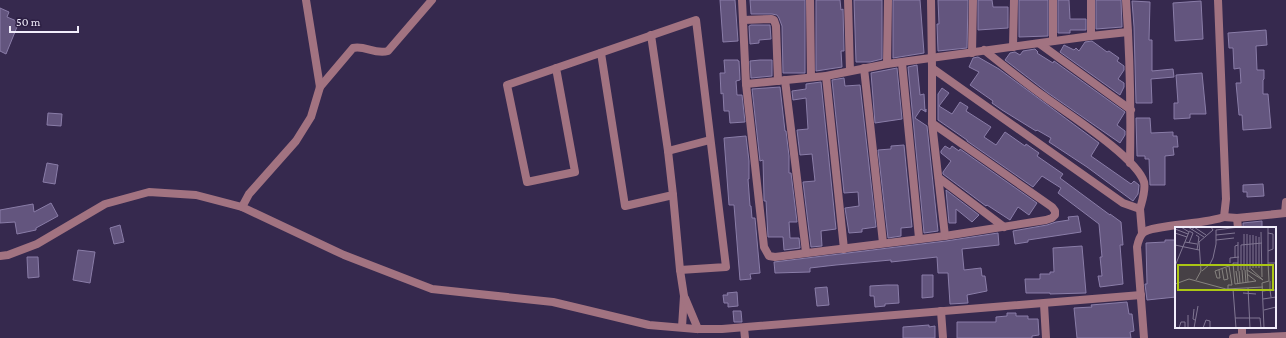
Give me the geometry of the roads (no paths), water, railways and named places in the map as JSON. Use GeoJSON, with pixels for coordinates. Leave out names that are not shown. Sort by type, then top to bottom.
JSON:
{"type":"FeatureCollection","features":[{"type":"Feature","properties":{"kind":"street"},"geometry":{"type":"LineString","coordinates":[[306,0],[320,87]]}},
{"type":"Feature","properties":{"kind":"street"},"geometry":{"type":"LineString","coordinates":[[242,207],[249,194],[296,141],[311,117],[320,87],[353,48],[358,46],[377,52],[388,51],[432,0]]}},
{"type":"Feature","properties":{"kind":"street"},"geometry":{"type":"LineString","coordinates":[[742,0],[746,84],[764,247],[769,256],[775,257],[919,238],[945,236],[1052,218],[1055,215],[1055,211],[1052,207],[932,123]]}},
{"type":"Feature","properties":{"kind":"street"},"geometry":{"type":"LineString","coordinates":[[810,0],[811,77]]}},
{"type":"Feature","properties":{"kind":"street"},"geometry":{"type":"LineString","coordinates":[[848,0],[850,71]]}},
{"type":"Feature","properties":{"kind":"street"},"geometry":{"type":"LineString","coordinates":[[888,0],[888,64]]}},
{"type":"Feature","properties":{"kind":"street"},"geometry":{"type":"LineString","coordinates":[[931,0],[932,123],[945,236]]}},
{"type":"Feature","properties":{"kind":"street"},"geometry":{"type":"LineString","coordinates":[[972,53],[973,0]]}},
{"type":"Feature","properties":{"kind":"street"},"geometry":{"type":"LineString","coordinates":[[1013,47],[1014,0]]}},
{"type":"Feature","properties":{"kind":"street"},"geometry":{"type":"LineString","coordinates":[[1053,0],[1053,41]]}},
{"type":"Feature","properties":{"kind":"street"},"geometry":{"type":"LineString","coordinates":[[1091,0],[1091,36]]}},
{"type":"Feature","properties":{"kind":"street"},"geometry":{"type":"LineString","coordinates":[[1126,0],[1131,110],[1130,163]]}},
{"type":"Feature","properties":{"kind":"street"},"geometry":{"type":"LineString","coordinates":[[1218,0],[1226,199],[1224,218]]}},
{"type":"Feature","properties":{"kind":"street"},"geometry":{"type":"LineString","coordinates":[[743,20],[772,19],[774,20],[776,26],[782,81],[806,252]]}},
{"type":"Feature","properties":{"kind":"street"},"geometry":{"type":"LineString","coordinates":[[556,68],[575,172],[527,182],[507,85],[651,35],[696,20],[726,267],[680,270]]}},
{"type":"Feature","properties":{"kind":"street"},"geometry":{"type":"LineString","coordinates":[[746,84],[826,76],[888,64],[972,53],[984,50],[1128,32]]}},
{"type":"Feature","properties":{"kind":"street"},"geometry":{"type":"LineString","coordinates":[[651,35],[668,151],[684,296],[682,328]]}},
{"type":"Feature","properties":{"kind":"street"},"geometry":{"type":"LineString","coordinates":[[1040,44],[1131,110]]}},
{"type":"Feature","properties":{"kind":"street"},"geometry":{"type":"LineString","coordinates":[[984,50],[1044,97],[1123,155],[1141,177],[1144,183],[1144,190],[1140,209],[1142,233],[1138,242],[1144,338]]}},
{"type":"Feature","properties":{"kind":"street"},"geometry":{"type":"LineString","coordinates":[[601,53],[625,206],[673,195]]}},
{"type":"Feature","properties":{"kind":"street"},"geometry":{"type":"LineString","coordinates":[[902,63],[919,238]]}},
{"type":"Feature","properties":{"kind":"street"},"geometry":{"type":"LineString","coordinates":[[864,68],[883,243]]}},
{"type":"Feature","properties":{"kind":"street"},"geometry":{"type":"LineString","coordinates":[[932,68],[1123,203],[1140,209]]}},
{"type":"Feature","properties":{"kind":"street"},"geometry":{"type":"LineString","coordinates":[[826,76],[844,248]]}},
{"type":"Feature","properties":{"kind":"street"},"geometry":{"type":"LineString","coordinates":[[668,151],[710,140]]}},
{"type":"Feature","properties":{"kind":"street"},"geometry":{"type":"LineString","coordinates":[[939,178],[1004,227]]}},
{"type":"Feature","properties":{"kind":"street"},"geometry":{"type":"LineString","coordinates":[[0,256],[8,255],[37,244],[105,204],[149,192],[196,195],[242,207],[344,254],[432,289],[494,297],[553,302],[649,325],[698,329],[744,328],[1141,295]]}},
{"type":"Feature","properties":{"kind":"street"},"geometry":{"type":"LineString","coordinates":[[1142,233],[1158,228],[1210,222],[1224,218],[1286,213],[1286,202]]}},
{"type":"Feature","properties":{"kind":"street"},"geometry":{"type":"LineString","coordinates":[[1237,218],[1238,227]]}},
{"type":"Feature","properties":{"kind":"street"},"geometry":{"type":"LineString","coordinates":[[684,296],[698,329]]}},
{"type":"Feature","properties":{"kind":"street"},"geometry":{"type":"LineString","coordinates":[[1044,304],[1046,338]]}},
{"type":"Feature","properties":{"kind":"street"},"geometry":{"type":"LineString","coordinates":[[941,311],[943,338]]}},
{"type":"Feature","properties":{"kind":"street"},"geometry":{"type":"LineString","coordinates":[[744,328],[745,338]]}},
{"type":"Feature","properties":{"kind":"street"},"geometry":{"type":"LineString","coordinates":[[1232,338],[1286,336]]}}]}
